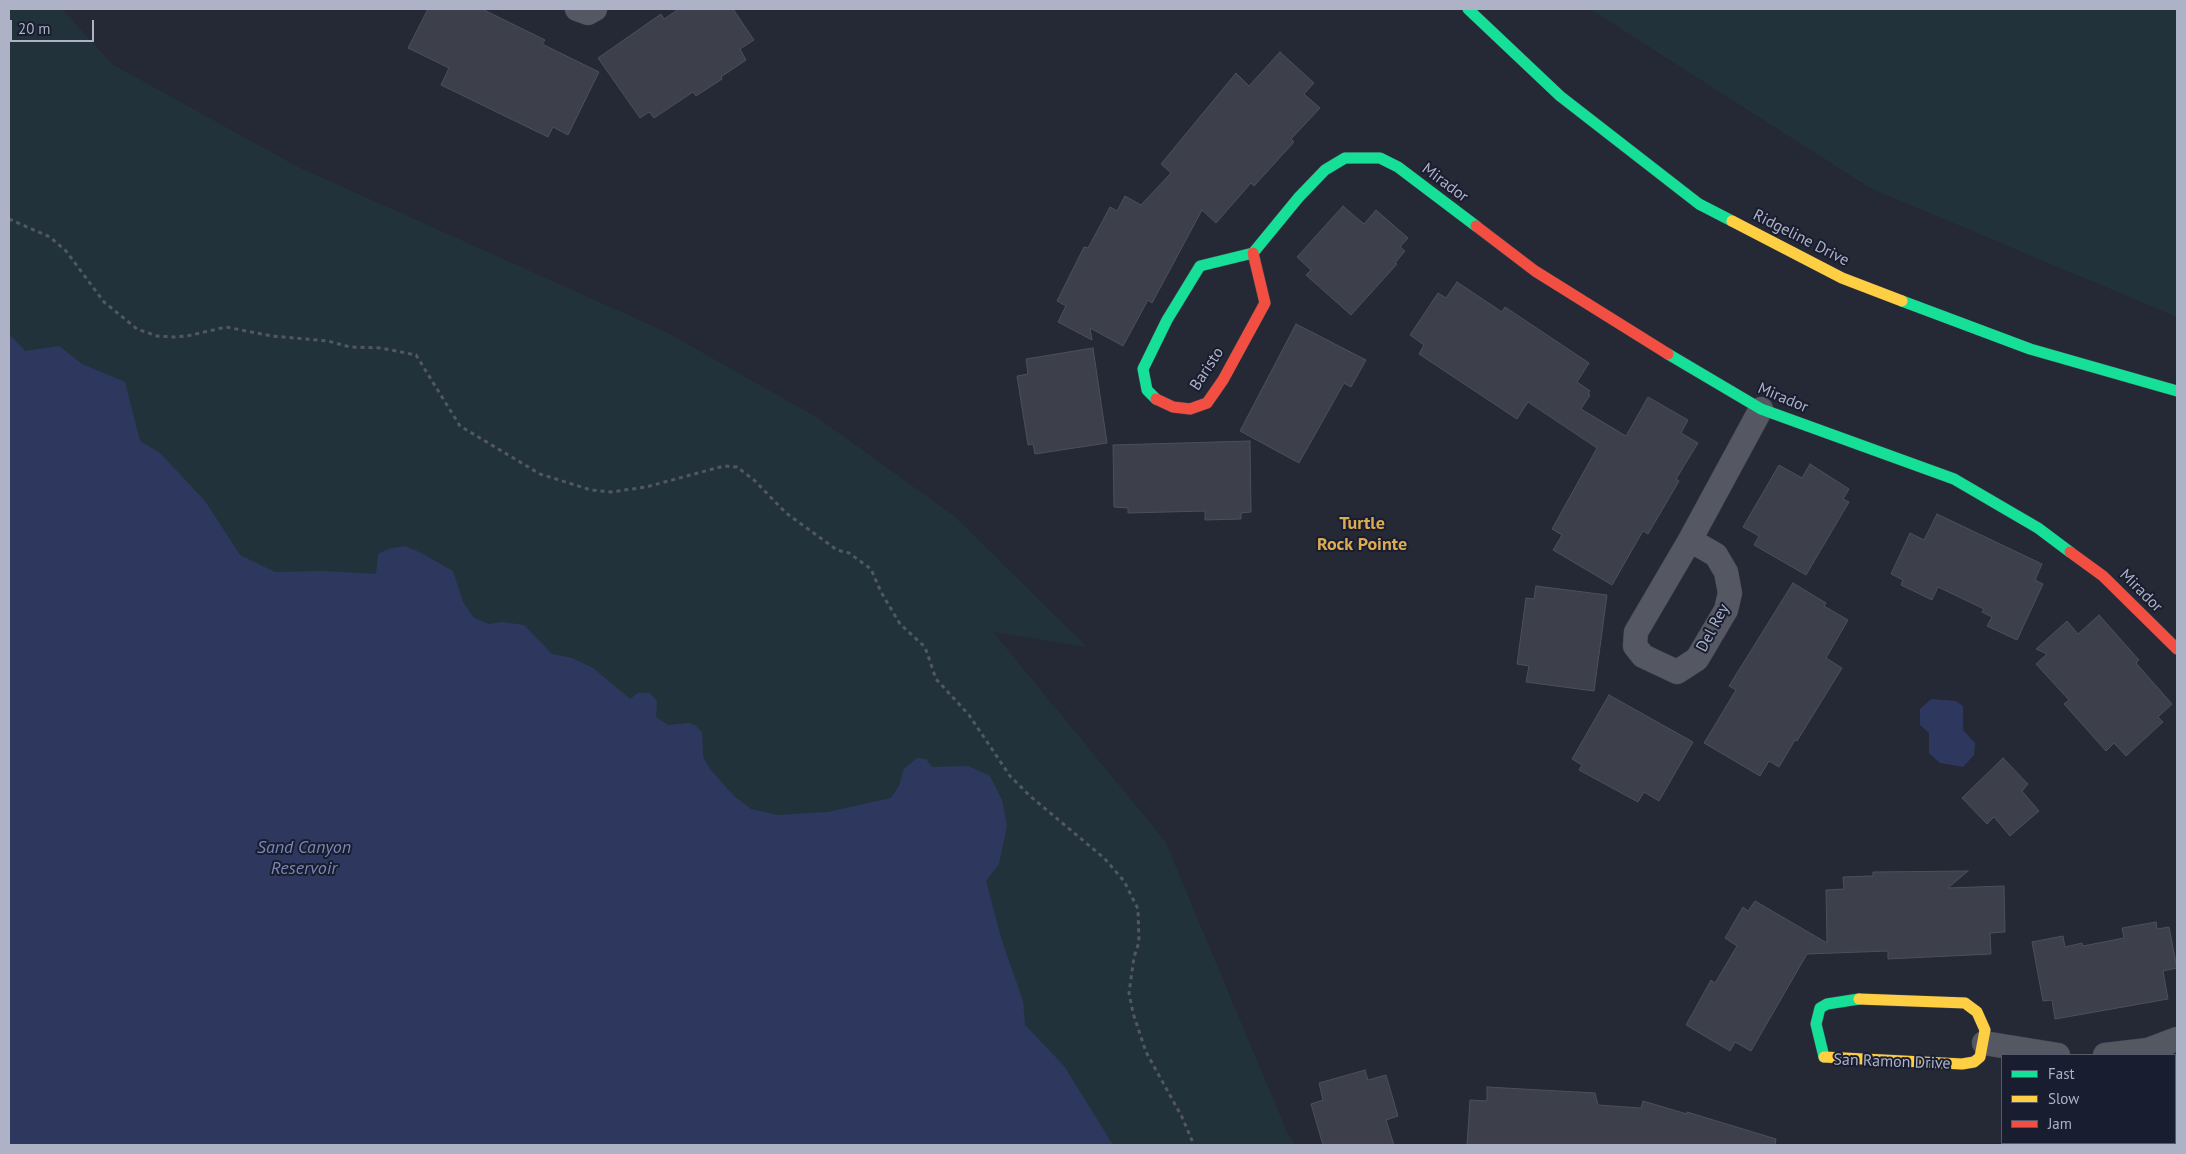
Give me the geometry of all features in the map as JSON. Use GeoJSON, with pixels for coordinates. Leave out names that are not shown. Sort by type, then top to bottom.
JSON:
{"type":"FeatureCollection","features":[{"type":"Feature","properties":{"kind":"street"},"geometry":{"type":"LineString","coordinates":[[577,9],[588,13],[595,9]]}},
{"type":"Feature","properties":{"kind":"street","name":"Ridgeline Drive"},"geometry":{"type":"LineString","coordinates":[[1468,9],[1560,96],[1699,204],[1842,278],[2030,349],[2177,391]]}},
{"type":"Feature","properties":{"kind":"street","name":"Mirador"},"geometry":{"type":"LineString","coordinates":[[1253,253],[1299,197],[1325,170],[1345,158],[1380,158],[1398,167],[1535,271],[1651,344],[1761,409],[1962,484],[2038,528],[2103,576],[2177,649]]}},
{"type":"Feature","properties":{"kind":"street","name":"Baristo"},"geometry":{"type":"LineString","coordinates":[[1253,253],[1265,304],[1223,380],[1207,402],[1190,409],[1173,407],[1158,401],[1147,390],[1143,369],[1200,266],[1253,253]]}},
{"type":"Feature","properties":{"kind":"street","name":"Del Rey"},"geometry":{"type":"LineString","coordinates":[[1690,540],[1716,555],[1726,572],[1730,592],[1726,610],[1697,659],[1677,672],[1643,656],[1635,646],[1636,632],[1690,540],[1761,409]]}},
{"type":"Feature","properties":{"kind":"street","name":"San Ramon Drive"},"geometry":{"type":"LineString","coordinates":[[1859,999],[1961,1002],[1977,1012],[1985,1030],[1984,1043],[1978,1060],[1962,1064],[1831,1061],[1822,1055],[1816,1024],[1820,1008],[1827,1004],[1843,1001],[1859,999]]}},
{"type":"Feature","properties":{"kind":"street"},"geometry":{"type":"LineString","coordinates":[[2114,1054],[2148,1050],[2177,1039]]}},
{"type":"Feature","properties":{"kind":"street"},"geometry":{"type":"LineString","coordinates":[[1984,1043],[2052,1054]]}},
{"type":"Feature","properties":{"kind":"path"},"geometry":{"type":"LineString","coordinates":[[9,219],[50,237],[66,251],[104,302],[137,329],[157,336],[174,337],[226,327],[272,336],[328,341],[350,348],[381,348],[416,354],[460,426],[472,435],[540,474],[591,490],[611,492],[646,487],[724,466],[737,467],[754,480],[786,513],[837,550],[849,553],[871,569],[881,592],[900,624],[925,647],[936,679],[969,715],[1010,776],[1063,825],[1104,858],[1124,881],[1138,909],[1139,942],[1134,957],[1129,993],[1133,1013],[1146,1052],[1182,1117],[1194,1145]]}},
{"type":"Feature","properties":{"kind":"shaded area"},"geometry":{"type":"Polygon","coordinates":[[[9,9],[62,9],[112,64],[296,166],[666,332],[818,418],[954,516],[1087,647],[993,632],[1165,841],[1287,1132],[1295,1145],[9,1145],[9,9]]]}},
{"type":"Feature","properties":{"kind":"shaded area"},"geometry":{"type":"Polygon","coordinates":[[[1590,9],[2177,9],[2177,317],[1870,188],[1590,9]]]}},
{"type":"Feature","properties":{"kind":"water","name":"Sand Canyon Reservoir"},"geometry":{"type":"Polygon","coordinates":[[[9,334],[25,351],[59,346],[82,364],[125,382],[140,441],[160,453],[205,501],[240,555],[275,572],[325,571],[376,574],[378,554],[388,549],[405,546],[421,553],[453,571],[463,602],[474,618],[489,624],[502,622],[524,625],[552,654],[572,658],[593,668],[630,699],[638,693],[650,693],[657,701],[656,717],[668,725],[688,723],[695,725],[702,733],[703,757],[710,769],[734,796],[751,809],[778,815],[828,812],[891,798],[899,786],[904,769],[917,758],[926,759],[932,767],[968,766],[990,776],[1002,800],[1007,826],[999,864],[986,881],[1002,941],[1023,1001],[1025,1025],[1064,1066],[1113,1145],[9,1145],[9,334]]]}},
{"type":"Feature","properties":{"kind":"water"},"geometry":{"type":"Polygon","coordinates":[[[1931,699],[1956,701],[1963,706],[1963,730],[1975,743],[1974,755],[1963,767],[1940,763],[1929,753],[1929,733],[1920,725],[1920,709],[1931,699]]]}},
{"type":"Feature","properties":{"kind":"building"},"geometry":{"type":"Polygon","coordinates":[[[428,9],[482,9],[545,40],[542,44],[599,72],[568,135],[553,127],[548,137],[441,85],[449,68],[408,48],[428,9]]]}},
{"type":"Feature","properties":{"kind":"building"},"geometry":{"type":"Polygon","coordinates":[[[679,9],[733,9],[754,40],[740,49],[746,60],[721,77],[722,79],[696,96],[693,92],[654,118],[649,112],[640,118],[598,58],[661,14],[664,19],[679,9]]]}},
{"type":"Feature","properties":{"kind":"building"},"geometry":{"type":"Polygon","coordinates":[[[1280,52],[1314,83],[1304,94],[1320,108],[1291,139],[1294,142],[1254,186],[1251,183],[1216,223],[1202,210],[1152,303],[1148,300],[1123,346],[1090,328],[1092,340],[1058,322],[1066,306],[1057,301],[1084,247],[1088,248],[1110,207],[1117,211],[1125,196],[1141,205],[1171,173],[1161,164],[1236,73],[1249,86],[1280,52]]]}},
{"type":"Feature","properties":{"kind":"building"},"geometry":{"type":"Polygon","coordinates":[[[1343,206],[1364,224],[1376,210],[1408,238],[1400,247],[1405,251],[1395,263],[1397,264],[1351,315],[1306,275],[1311,270],[1297,257],[1343,206]]]}},
{"type":"Feature","properties":{"kind":"building"},"geometry":{"type":"Polygon","coordinates":[[[1457,282],[1502,312],[1505,307],[1589,363],[1577,382],[1590,391],[1588,394],[1590,395],[1581,409],[1626,436],[1648,397],[1688,420],[1681,433],[1698,443],[1676,479],[1679,481],[1648,534],[1643,531],[1612,585],[1553,550],[1562,535],[1552,529],[1597,448],[1528,402],[1517,419],[1419,354],[1424,345],[1410,335],[1438,293],[1446,298],[1457,282]]]}},
{"type":"Feature","properties":{"kind":"building"},"geometry":{"type":"Polygon","coordinates":[[[1296,324],[1366,360],[1351,387],[1344,383],[1299,463],[1240,431],[1296,324]]]}},
{"type":"Feature","properties":{"kind":"building"},"geometry":{"type":"Polygon","coordinates":[[[1093,348],[1107,443],[1035,454],[1033,444],[1028,445],[1017,376],[1028,374],[1026,359],[1093,348]]]}},
{"type":"Feature","properties":{"kind":"building"},"geometry":{"type":"Polygon","coordinates":[[[1250,441],[1251,512],[1241,513],[1241,519],[1205,520],[1205,511],[1128,513],[1128,508],[1114,507],[1113,445],[1250,441]]]}},
{"type":"Feature","properties":{"kind":"building"},"geometry":{"type":"Polygon","coordinates":[[[1810,464],[1849,489],[1843,499],[1849,502],[1806,575],[1754,545],[1759,536],[1743,527],[1779,465],[1802,478],[1810,464]]]}},
{"type":"Feature","properties":{"kind":"building"},"geometry":{"type":"Polygon","coordinates":[[[1937,514],[2042,564],[2035,580],[2043,584],[2017,640],[1987,626],[1992,617],[1982,612],[1984,609],[1938,587],[1932,600],[1901,585],[1903,580],[1891,574],[1910,533],[1924,540],[1937,514]]]}},
{"type":"Feature","properties":{"kind":"building"},"geometry":{"type":"Polygon","coordinates":[[[1793,583],[1826,603],[1824,606],[1848,620],[1826,658],[1842,668],[1779,767],[1769,761],[1760,776],[1704,743],[1736,690],[1729,686],[1793,583]]]}},
{"type":"Feature","properties":{"kind":"building"},"geometry":{"type":"Polygon","coordinates":[[[1536,586],[1607,595],[1594,691],[1526,682],[1529,666],[1517,664],[1526,598],[1534,599],[1536,586]]]}},
{"type":"Feature","properties":{"kind":"building"},"geometry":{"type":"Polygon","coordinates":[[[2099,615],[2139,660],[2136,663],[2172,704],[2158,717],[2163,722],[2126,756],[2114,743],[2106,751],[2064,704],[2069,700],[2036,664],[2047,654],[2036,649],[2067,621],[2078,634],[2099,615]]]}},
{"type":"Feature","properties":{"kind":"building"},"geometry":{"type":"Polygon","coordinates":[[[1609,695],[1693,742],[1659,801],[1644,792],[1638,802],[1579,770],[1582,765],[1572,759],[1609,695]]]}},
{"type":"Feature","properties":{"kind":"building"},"geometry":{"type":"Polygon","coordinates":[[[2003,758],[2028,784],[2022,791],[2039,811],[2010,836],[1994,817],[1987,824],[1962,798],[2003,758]]]}},
{"type":"Feature","properties":{"kind":"building"},"geometry":{"type":"Polygon","coordinates":[[[1968,871],[1948,888],[2004,886],[2005,932],[1990,933],[1991,954],[1888,959],[1888,951],[1807,954],[1751,1051],[1735,1042],[1730,1051],[1686,1025],[1711,980],[1715,983],[1737,946],[1725,938],[1743,907],[1748,911],[1755,901],[1827,943],[1826,890],[1844,889],[1843,877],[1873,876],[1873,872],[1968,871]]]}},
{"type":"Feature","properties":{"kind":"building"},"geometry":{"type":"Polygon","coordinates":[[[2156,922],[2157,929],[2169,927],[2177,968],[2163,971],[2168,999],[2055,1019],[2052,1000],[2043,1001],[2032,942],[2063,936],[2065,947],[2082,943],[2083,946],[2124,938],[2122,928],[2156,922]]]}},
{"type":"Feature","properties":{"kind":"building"},"geometry":{"type":"Polygon","coordinates":[[[1365,1070],[1368,1080],[1386,1075],[1398,1116],[1386,1120],[1394,1145],[1323,1145],[1311,1104],[1323,1100],[1319,1083],[1365,1070]]]}},
{"type":"Feature","properties":{"kind":"building"},"geometry":{"type":"Polygon","coordinates":[[[1487,1087],[1595,1093],[1598,1105],[1641,1108],[1643,1101],[1687,1114],[1687,1112],[1776,1139],[1775,1145],[1467,1145],[1470,1100],[1487,1101],[1487,1087]]]}},
{"type":"Feature","properties":{"kind":"traffic: fast"},"geometry":{"type":"LineString","coordinates":[[1468,9],[1560,96],[1699,204],[1732,221]]}},
{"type":"Feature","properties":{"kind":"traffic: fast"},"geometry":{"type":"LineString","coordinates":[[1156,399],[1147,390],[1143,369],[1167,320],[1200,266],[1253,253],[1299,197],[1325,170],[1345,158],[1380,158],[1398,167],[1476,226]]}},
{"type":"Feature","properties":{"kind":"traffic: fast"},"geometry":{"type":"LineString","coordinates":[[1902,301],[2030,349],[2177,391]]}},
{"type":"Feature","properties":{"kind":"traffic: fast"},"geometry":{"type":"LineString","coordinates":[[1668,354],[1761,409],[1954,479],[2038,528],[2070,552]]}},
{"type":"Feature","properties":{"kind":"traffic: fast"},"geometry":{"type":"LineString","coordinates":[[1824,1057],[1816,1024],[1820,1008],[1827,1004],[1859,999]]}},
{"type":"Feature","properties":{"kind":"traffic: slow"},"geometry":{"type":"LineString","coordinates":[[1732,221],[1842,278],[1902,301]]}},
{"type":"Feature","properties":{"kind":"traffic: slow"},"geometry":{"type":"LineString","coordinates":[[1824,1057],[1962,1064],[1974,1062],[1980,1057],[1985,1030],[1977,1012],[1965,1003],[1859,999]]}},
{"type":"Feature","properties":{"kind":"traffic: jam"},"geometry":{"type":"LineString","coordinates":[[1476,226],[1535,271],[1668,354]]}},
{"type":"Feature","properties":{"kind":"traffic: jam"},"geometry":{"type":"LineString","coordinates":[[1156,399],[1173,407],[1190,409],[1207,403],[1223,380],[1265,303],[1253,253]]}},
{"type":"Feature","properties":{"kind":"traffic: jam"},"geometry":{"type":"LineString","coordinates":[[2070,552],[2103,576],[2177,649]]}},
{"type":"Feature","properties":{"kind":"district","name":"Turtle Rock Pointe"},"geometry":{"type":"Point","coordinates":[1362,534]}}]}
